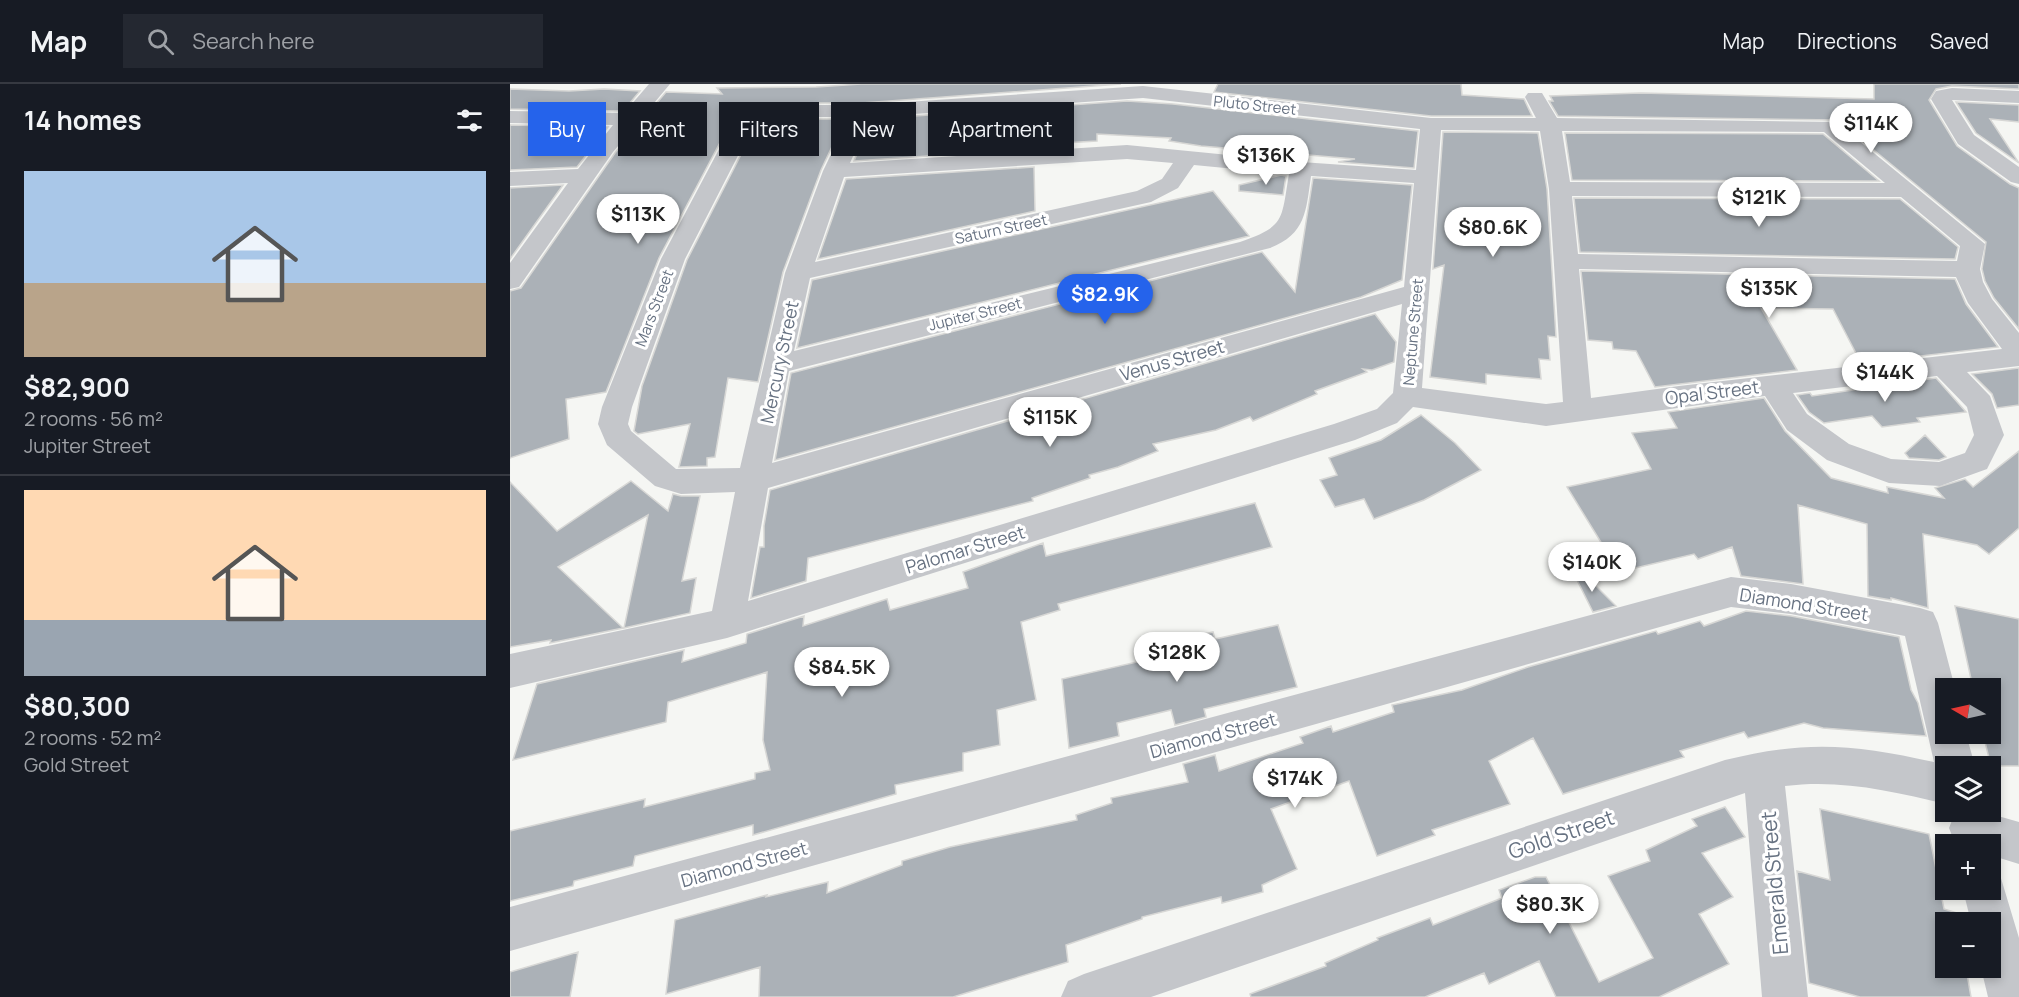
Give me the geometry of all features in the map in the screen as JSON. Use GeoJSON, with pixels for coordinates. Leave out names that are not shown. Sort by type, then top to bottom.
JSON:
{"type":"FeatureCollection","features":[{"type":"Feature","properties":{"kind":"street"},"geometry":{"type":"LineString","coordinates":[[644,102],[660,84]]}},
{"type":"Feature","properties":{"kind":"street"},"geometry":{"type":"LineString","coordinates":[[2019,98],[1954,89],[1943,95],[1941,99],[1966,139],[2019,177]]}},
{"type":"Feature","properties":{"kind":"street","name":"Pluto Street"},"geometry":{"type":"LineString","coordinates":[[916,107],[1143,92],[1431,124],[1829,126],[1906,190]]}},
{"type":"Feature","properties":{"kind":"street"},"geometry":{"type":"LineString","coordinates":[[1535,97],[1550,125],[1560,189],[1568,261],[1578,410]]}},
{"type":"Feature","properties":{"kind":"street","name":"Mars Street"},"geometry":{"type":"LineString","coordinates":[[754,480],[681,482],[666,478],[618,436],[613,424],[617,407],[673,259],[743,128],[755,119],[783,111],[831,111]]}},
{"type":"Feature","properties":{"kind":"street"},"geometry":{"type":"LineString","coordinates":[[510,117],[618,120]]}},
{"type":"Feature","properties":{"kind":"street","name":"Neptune Street"},"geometry":{"type":"LineString","coordinates":[[1407,396],[1431,124]]}},
{"type":"Feature","properties":{"kind":"street"},"geometry":{"type":"LineString","coordinates":[[510,281],[585,175],[618,133]]}},
{"type":"Feature","properties":{"kind":"street"},"geometry":{"type":"LineString","coordinates":[[834,171],[1126,152],[1301,169],[1426,177]]}},
{"type":"Feature","properties":{"kind":"street","name":"Mercury Street"},"geometry":{"type":"LineString","coordinates":[[727,623],[777,365],[798,273],[841,156]]}},
{"type":"Feature","properties":{"kind":"street","name":"Saturn Street"},"geometry":{"type":"LineString","coordinates":[[798,273],[1160,192],[1171,185],[1187,158]]}},
{"type":"Feature","properties":{"kind":"street","name":"Jupiter Street"},"geometry":{"type":"LineString","coordinates":[[777,365],[1248,247],[1284,231],[1291,221],[1301,169]]}},
{"type":"Feature","properties":{"kind":"street"},"geometry":{"type":"LineString","coordinates":[[510,178],[585,175]]}},
{"type":"Feature","properties":{"kind":"street"},"geometry":{"type":"LineString","coordinates":[[1560,189],[1906,190],[1973,244],[1967,269],[1970,282],[2019,352]]}},
{"type":"Feature","properties":{"kind":"street"},"geometry":{"type":"LineString","coordinates":[[510,244],[538,242]]}},
{"type":"Feature","properties":{"kind":"street"},"geometry":{"type":"LineString","coordinates":[[1568,261],[1967,269]]}},
{"type":"Feature","properties":{"kind":"street","name":"Venus Street"},"geometry":{"type":"LineString","coordinates":[[754,480],[1416,292]]}},
{"type":"Feature","properties":{"kind":"street","name":"Opal Street"},"geometry":{"type":"LineString","coordinates":[[1407,396],[1546,415],[1773,385],[2019,357]]}},
{"type":"Feature","properties":{"kind":"street"},"geometry":{"type":"LineString","coordinates":[[1773,385],[1797,422],[1838,452],[1889,471],[1940,474],[1976,461],[1989,435],[1980,403],[1944,366]]}},
{"type":"Feature","properties":{"kind":"street","name":"Palomar Street"},"geometry":{"type":"LineString","coordinates":[[510,671],[727,623],[1344,432],[1387,416],[1407,396]]}},
{"type":"Feature","properties":{"kind":"street","name":"Diamond Street"},"geometry":{"type":"LineString","coordinates":[[510,929],[1731,592],[1772,595],[1920,623],[1935,684]]}},
{"type":"Feature","properties":{"kind":"street","name":"Gold Street"},"geometry":{"type":"LineString","coordinates":[[1084,997],[1713,783],[1764,769],[1821,764],[1873,769],[1935,782]]}},
{"type":"Feature","properties":{"kind":"street","name":"Emerald Street"},"geometry":{"type":"LineString","coordinates":[[1764,769],[1785,997]]}},
{"type":"Feature","properties":{"kind":"street"},"geometry":{"type":"LineString","coordinates":[[1970,828],[2019,843]]}},
{"type":"Feature","properties":{"kind":"street"},"geometry":{"type":"LineString","coordinates":[[1987,900],[2011,997]]}},
{"type":"Feature","properties":{"kind":"building"},"geometry":{"type":"Polygon","coordinates":[[[861,84],[1121,84],[876,102],[719,102],[719,145],[659,258],[606,392],[566,399],[569,439],[510,458],[510,291],[521,288],[615,153],[618,149],[618,156],[707,156],[707,102],[658,102],[666,92],[722,94],[717,88],[861,84]]]}},
{"type":"Feature","properties":{"kind":"building"},"geometry":{"type":"Polygon","coordinates":[[[1218,84],[1461,84],[1462,95],[1524,99],[1532,116],[1431,116],[1214,92],[1218,84]]]}},
{"type":"Feature","properties":{"kind":"building"},"geometry":{"type":"Polygon","coordinates":[[[1874,84],[2019,84],[2019,89],[1952,86],[1936,89],[1929,100],[1957,146],[2019,188],[2019,329],[1994,298],[1985,281],[1982,269],[1986,242],[1837,120],[1558,116],[1549,101],[1553,101],[1550,96],[1641,93],[1874,99],[1874,84]]]}},
{"type":"Feature","properties":{"kind":"building"},"geometry":{"type":"Polygon","coordinates":[[[510,89],[640,91],[631,102],[618,102],[618,111],[606,111],[606,102],[528,102],[528,109],[510,109],[510,89]]]}},
{"type":"Feature","properties":{"kind":"building"},"geometry":{"type":"Polygon","coordinates":[[[1127,101],[1173,104],[1418,131],[1414,168],[1338,162],[1355,159],[1201,146],[1169,141],[1171,138],[1097,134],[1097,141],[1074,142],[1074,105],[1127,101]]]}},
{"type":"Feature","properties":{"kind":"building"},"geometry":{"type":"Polygon","coordinates":[[[1956,102],[2019,105],[2019,122],[1990,119],[2019,163],[1976,133],[1956,102]]]}},
{"type":"Feature","properties":{"kind":"building"},"geometry":{"type":"Polygon","coordinates":[[[928,115],[928,156],[854,161],[856,156],[916,156],[916,116],[928,115]]]}},
{"type":"Feature","properties":{"kind":"building"},"geometry":{"type":"Polygon","coordinates":[[[819,119],[831,119],[831,149],[783,272],[758,382],[728,378],[715,457],[707,458],[707,466],[679,467],[690,424],[638,434],[634,431],[642,386],[687,260],[740,156],[819,156],[819,119]]]}},
{"type":"Feature","properties":{"kind":"building"},"geometry":{"type":"Polygon","coordinates":[[[510,125],[528,125],[528,156],[586,156],[577,167],[510,170],[510,125]]]}},
{"type":"Feature","properties":{"kind":"building"},"geometry":{"type":"Polygon","coordinates":[[[1443,132],[1538,133],[1547,189],[1556,337],[1548,336],[1550,360],[1539,359],[1541,379],[1486,374],[1486,384],[1430,377],[1444,265],[1433,269],[1443,132]]]}},
{"type":"Feature","properties":{"kind":"building"},"geometry":{"type":"Polygon","coordinates":[[[1565,133],[1823,134],[1879,181],[1572,180],[1565,133]]]}},
{"type":"Feature","properties":{"kind":"building"},"geometry":{"type":"Polygon","coordinates":[[[1034,167],[1035,211],[818,259],[846,179],[1034,167]]]}},
{"type":"Feature","properties":{"kind":"building"},"geometry":{"type":"Polygon","coordinates":[[[1281,175],[1286,176],[1283,195],[1239,191],[1239,185],[1281,175]]]}},
{"type":"Feature","properties":{"kind":"building"},"geometry":{"type":"Polygon","coordinates":[[[1313,178],[1412,185],[1402,280],[1361,297],[775,460],[791,373],[1262,252],[1295,292],[1313,178]]]}},
{"type":"Feature","properties":{"kind":"building"},"geometry":{"type":"Polygon","coordinates":[[[563,185],[510,259],[510,188],[563,185]]]}},
{"type":"Feature","properties":{"kind":"building"},"geometry":{"type":"Polygon","coordinates":[[[1213,191],[1249,236],[797,348],[812,280],[1213,191]]]}},
{"type":"Feature","properties":{"kind":"building"},"geometry":{"type":"Polygon","coordinates":[[[1574,198],[1900,199],[1958,247],[1955,259],[1580,252],[1574,198]]]}},
{"type":"Feature","properties":{"kind":"building"},"geometry":{"type":"Polygon","coordinates":[[[1581,271],[1955,279],[1966,304],[1998,347],[1861,363],[1833,309],[1761,308],[1797,370],[1655,387],[1636,351],[1613,349],[1612,342],[1588,340],[1581,271]]]}},
{"type":"Feature","properties":{"kind":"building"},"geometry":{"type":"Polygon","coordinates":[[[1375,314],[1396,342],[1394,362],[1372,370],[1363,369],[1367,372],[1315,391],[1317,394],[1253,421],[1250,417],[1216,430],[1153,444],[1158,451],[1118,467],[1089,475],[1090,478],[1032,498],[1033,501],[808,558],[806,581],[751,598],[760,547],[764,547],[764,526],[770,490],[1375,314]]]}},
{"type":"Feature","properties":{"kind":"building"},"geometry":{"type":"Polygon","coordinates":[[[2019,368],[2019,405],[1997,408],[1992,394],[1972,374],[2019,368]]]}},
{"type":"Feature","properties":{"kind":"building"},"geometry":{"type":"Polygon","coordinates":[[[1936,378],[1966,412],[1917,418],[1920,422],[1882,427],[1872,416],[1824,423],[1809,412],[1797,395],[1810,393],[1812,396],[1936,378]]]}},
{"type":"Feature","properties":{"kind":"building"},"geometry":{"type":"Polygon","coordinates":[[[1764,398],[1785,431],[1831,478],[1888,493],[1887,487],[1944,498],[1935,488],[1965,479],[1973,487],[2019,451],[2019,528],[1989,554],[1977,545],[1923,534],[1928,608],[1891,598],[1891,600],[1868,596],[1867,524],[1798,505],[1803,584],[1741,576],[1732,547],[1698,559],[1694,554],[1627,570],[1618,570],[1567,487],[1651,469],[1632,433],[1677,428],[1668,412],[1764,398]]]}},
{"type":"Feature","properties":{"kind":"building"},"geometry":{"type":"Polygon","coordinates":[[[1421,415],[1455,443],[1481,470],[1424,500],[1374,519],[1364,499],[1335,507],[1320,480],[1337,475],[1329,458],[1381,440],[1421,415]]]}},
{"type":"Feature","properties":{"kind":"building"},"geometry":{"type":"Polygon","coordinates":[[[1925,435],[1946,457],[1939,460],[1909,458],[1905,453],[1925,435]]]}},
{"type":"Feature","properties":{"kind":"building"},"geometry":{"type":"Polygon","coordinates":[[[631,481],[668,511],[673,494],[700,496],[682,581],[696,578],[690,613],[624,628],[648,515],[558,567],[623,628],[550,643],[551,640],[510,647],[510,482],[557,531],[631,481]]]}},
{"type":"Feature","properties":{"kind":"building"},"geometry":{"type":"Polygon","coordinates":[[[1255,503],[1272,547],[1058,604],[1060,610],[1021,622],[1036,700],[997,710],[1000,745],[963,753],[963,771],[895,785],[896,794],[753,835],[753,825],[635,856],[633,866],[574,881],[573,886],[510,901],[510,831],[645,799],[644,807],[755,779],[755,773],[770,770],[763,740],[767,672],[668,702],[666,722],[513,760],[537,684],[684,650],[682,662],[746,643],[747,634],[804,616],[803,626],[887,599],[890,610],[968,588],[963,572],[1043,543],[1046,556],[1255,503]]]}},
{"type":"Feature","properties":{"kind":"building"},"geometry":{"type":"Polygon","coordinates":[[[1577,567],[1616,606],[1593,612],[1572,570],[1577,567]]]}},
{"type":"Feature","properties":{"kind":"building"},"geometry":{"type":"Polygon","coordinates":[[[1955,606],[2019,619],[2019,766],[2001,766],[2001,756],[1988,756],[1986,744],[2001,744],[2001,678],[1971,678],[1955,606]]]}},
{"type":"Feature","properties":{"kind":"building"},"geometry":{"type":"Polygon","coordinates":[[[1746,611],[1791,616],[1899,637],[1911,690],[1918,703],[1926,736],[1823,728],[1804,723],[1748,738],[1744,732],[1680,751],[1684,757],[1563,794],[1533,738],[1489,761],[1510,804],[1432,830],[1435,835],[1377,856],[1349,781],[1271,809],[1297,869],[1262,885],[1263,892],[1222,903],[1221,897],[1142,917],[1142,919],[1066,945],[1068,962],[953,997],[759,997],[760,967],[666,994],[675,920],[767,895],[766,897],[828,882],[827,893],[902,865],[902,861],[950,847],[1077,820],[1076,815],[1112,803],[1111,798],[1188,782],[1183,764],[1215,755],[1219,771],[1303,743],[1300,737],[1331,726],[1333,732],[1394,712],[1392,705],[1462,690],[1528,667],[1656,631],[1658,634],[1700,621],[1704,626],[1746,611]]]}},
{"type":"Feature","properties":{"kind":"building"},"geometry":{"type":"Polygon","coordinates":[[[1278,625],[1297,687],[1204,709],[1206,717],[1175,725],[1171,710],[1117,723],[1119,736],[1069,748],[1062,679],[1159,657],[1157,645],[1213,632],[1215,639],[1278,625]]]}},
{"type":"Feature","properties":{"kind":"building"},"geometry":{"type":"Polygon","coordinates":[[[1725,807],[1745,837],[1702,853],[1733,897],[1699,914],[1729,964],[1659,997],[1556,997],[1539,961],[1489,984],[1484,973],[1425,997],[1251,997],[1250,994],[1326,966],[1325,963],[1378,940],[1377,938],[1430,918],[1433,925],[1502,898],[1499,890],[1535,877],[1546,877],[1599,982],[1653,958],[1608,876],[1650,861],[1646,850],[1697,826],[1692,819],[1725,807]]]}},
{"type":"Feature","properties":{"kind":"building"},"geometry":{"type":"Polygon","coordinates":[[[1820,809],[1929,834],[1935,864],[1935,900],[1942,900],[1944,909],[1954,912],[1935,912],[1935,978],[1968,978],[1971,997],[1860,997],[1809,983],[1797,871],[1830,880],[1820,809]]]}},
{"type":"Feature","properties":{"kind":"building"},"geometry":{"type":"Polygon","coordinates":[[[578,952],[570,997],[510,997],[510,972],[578,952]]]}}]}
